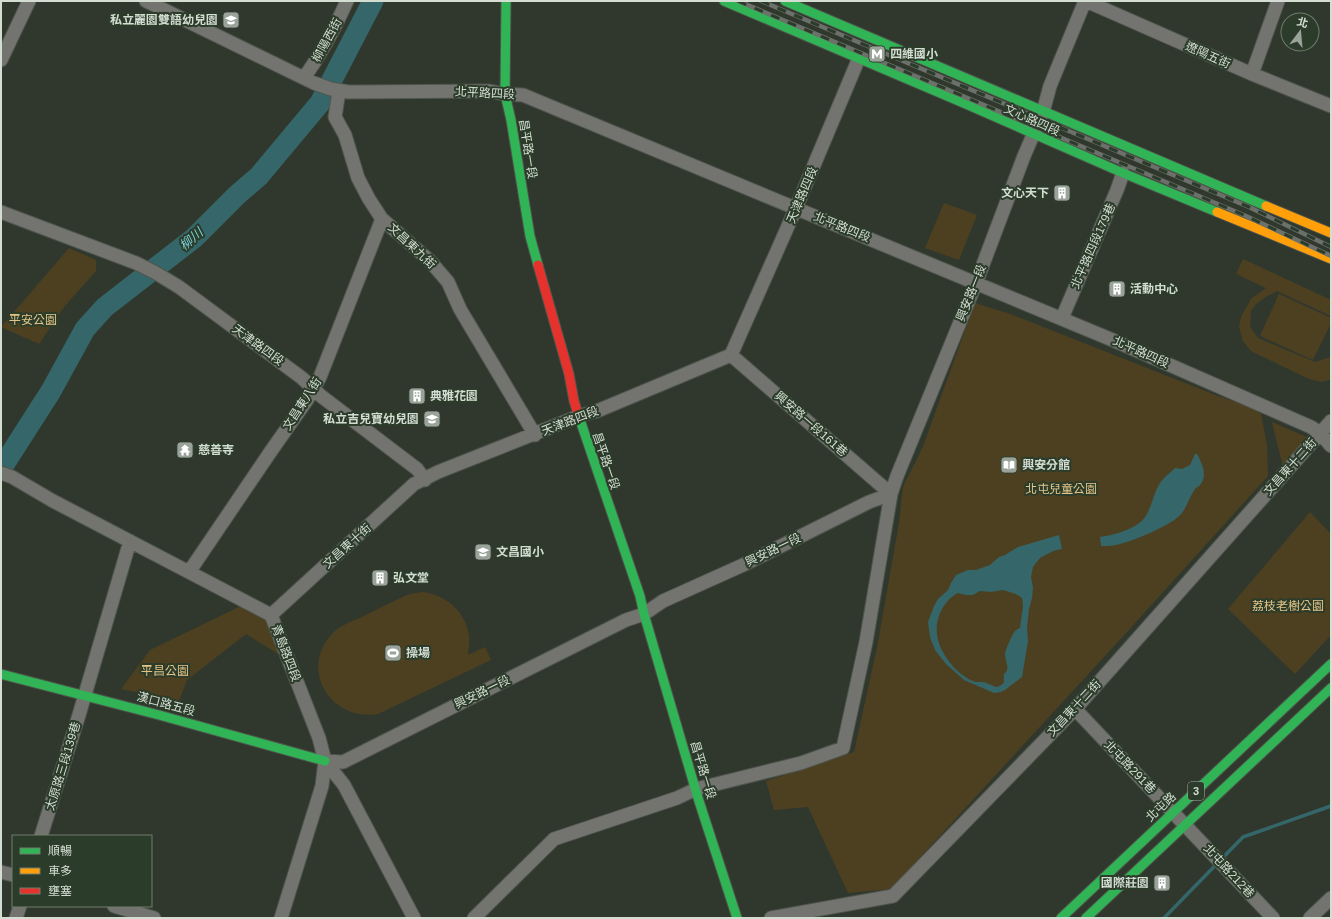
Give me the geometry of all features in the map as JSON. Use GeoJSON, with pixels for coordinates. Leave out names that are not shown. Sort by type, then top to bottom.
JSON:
{"type":"FeatureCollection","features":[{"type":"Feature","properties":{"kind":"main road","name":"昌平路一段"},"geometry":{"type":"LineString","coordinates":[[506,1],[505,94],[510,113],[530,236],[574,401],[640,596],[696,789],[737,918]]}},
{"type":"Feature","properties":{"kind":"main road","name":"文心路四段"},"geometry":{"type":"LineString","coordinates":[[724,1],[1123,173],[1331,259]]}},
{"type":"Feature","properties":{"kind":"main road","name":"文心路四段"},"geometry":{"type":"LineString","coordinates":[[785,1],[1043,112],[1331,233]]}},
{"type":"Feature","properties":{"kind":"main road","name":"北屯路"},"geometry":{"type":"LineString","coordinates":[[1061,918],[1331,664]]}},
{"type":"Feature","properties":{"kind":"main road","name":"漢口路五段"},"geometry":{"type":"LineString","coordinates":[[1,674],[159,714],[325,761]]}},
{"type":"Feature","properties":{"kind":"main road","name":"3"},"geometry":{"type":"LineString","coordinates":[[1086,918],[1331,688]]}},
{"type":"Feature","properties":{"kind":"street"},"geometry":{"type":"LineString","coordinates":[[1,60],[29,1]]}},
{"type":"Feature","properties":{"kind":"street"},"geometry":{"type":"LineString","coordinates":[[146,1],[309,81]]}},
{"type":"Feature","properties":{"kind":"street","name":"柳陽西街"},"geometry":{"type":"LineString","coordinates":[[309,81],[316,61],[336,26],[347,1]]}},
{"type":"Feature","properties":{"kind":"street","name":"興安路一段"},"geometry":{"type":"LineString","coordinates":[[325,761],[343,762],[626,620],[644,614],[663,601],[743,565],[869,502],[891,494],[976,283],[1033,133],[1043,112],[1050,86],[1085,1]]}},
{"type":"Feature","properties":{"kind":"street","name":"遼陽五街"},"geometry":{"type":"LineString","coordinates":[[1085,1],[1252,74],[1331,106]]}},
{"type":"Feature","properties":{"kind":"street"},"geometry":{"type":"LineString","coordinates":[[1252,74],[1278,1]]}},
{"type":"Feature","properties":{"kind":"street","name":"天津路四段"},"geometry":{"type":"LineString","coordinates":[[1,212],[136,263],[191,296],[302,378],[321,396],[416,469],[425,480],[438,472],[535,435],[579,416],[597,411],[731,355],[796,208],[859,58]]}},
{"type":"Feature","properties":{"kind":"street","name":"北平路四段"},"geometry":{"type":"LineString","coordinates":[[309,81],[335,90],[349,92],[488,91],[524,95],[1062,318],[1311,427],[1320,433],[1331,446]]}},
{"type":"Feature","properties":{"kind":"street","name":"文昌東九街"},"geometry":{"type":"LineString","coordinates":[[335,90],[335,117],[345,135],[358,178],[369,199],[382,219],[430,260],[448,282],[460,309],[535,435]]}},
{"type":"Feature","properties":{"kind":"street","name":"北平路四段179巷"},"geometry":{"type":"LineString","coordinates":[[1062,318],[1123,173]]}},
{"type":"Feature","properties":{"kind":"street","name":"文昌東八街"},"geometry":{"type":"LineString","coordinates":[[189,572],[314,388],[320,377],[382,219]]}},
{"type":"Feature","properties":{"kind":"street","name":"興安路一段161巷"},"geometry":{"type":"LineString","coordinates":[[731,355],[891,494]]}},
{"type":"Feature","properties":{"kind":"street","name":"文昌東十二街"},"geometry":{"type":"LineString","coordinates":[[771,918],[893,896],[1075,709],[1331,421]]}},
{"type":"Feature","properties":{"kind":"street","name":"青島路四段"},"geometry":{"type":"LineString","coordinates":[[2,474],[271,615],[319,738],[325,761],[344,785],[414,918]]}},
{"type":"Feature","properties":{"kind":"street","name":"文昌東十街"},"geometry":{"type":"LineString","coordinates":[[271,615],[414,484],[425,480]]}},
{"type":"Feature","properties":{"kind":"street"},"geometry":{"type":"LineString","coordinates":[[474,918],[554,839],[677,798],[696,789],[801,763],[843,748],[866,642],[891,494]]}},
{"type":"Feature","properties":{"kind":"street","name":"太原路三段139巷"},"geometry":{"type":"LineString","coordinates":[[41,835],[85,696],[130,541]]}},
{"type":"Feature","properties":{"kind":"street","name":"北屯路291巷"},"geometry":{"type":"LineString","coordinates":[[1075,709],[1185,825]]}},
{"type":"Feature","properties":{"kind":"street"},"geometry":{"type":"LineString","coordinates":[[281,918],[322,786],[325,761]]}},
{"type":"Feature","properties":{"kind":"street","name":"北屯路212巷"},"geometry":{"type":"LineString","coordinates":[[1185,825],[1273,918]]}},
{"type":"Feature","properties":{"kind":"street"},"geometry":{"type":"LineString","coordinates":[[1,872],[12,875]]}},
{"type":"Feature","properties":{"kind":"street"},"geometry":{"type":"LineString","coordinates":[[1310,918],[1331,898]]}},
{"type":"Feature","properties":{"kind":"street"},"geometry":{"type":"LineString","coordinates":[[16,918],[20,907]]}},
{"type":"Feature","properties":{"kind":"street"},"geometry":{"type":"LineString","coordinates":[[117,907],[154,918]]}},
{"type":"Feature","properties":{"kind":"green space"},"geometry":{"type":"Polygon","coordinates":[[[346,44],[350,70],[336,66],[346,44]]]}},
{"type":"Feature","properties":{"kind":"green space"},"geometry":{"type":"Polygon","coordinates":[[[944,203],[977,215],[959,260],[925,248],[944,203]]]}},
{"type":"Feature","properties":{"kind":"green space","name":"平安公園"},"geometry":{"type":"Polygon","coordinates":[[[69,248],[96,260],[96,271],[64,307],[39,344],[1,327],[69,248]]]}},
{"type":"Feature","properties":{"kind":"green space"},"geometry":{"type":"Polygon","coordinates":[[[1243,259],[1331,300],[1331,316],[1277,291],[1256,304],[1251,311],[1250,327],[1258,338],[1315,362],[1331,357],[1331,379],[1322,382],[1309,379],[1251,351],[1243,341],[1239,327],[1241,317],[1251,299],[1266,288],[1236,274],[1243,259]]]}},
{"type":"Feature","properties":{"kind":"green space"},"geometry":{"type":"Polygon","coordinates":[[[1279,294],[1331,318],[1331,323],[1313,360],[1260,336],[1279,294]]]}},
{"type":"Feature","properties":{"kind":"green space","name":"北屯兒童公園"},"geometry":{"type":"Polygon","coordinates":[[[975,303],[1010,314],[1218,396],[1253,408],[1261,414],[1267,445],[1268,476],[891,889],[848,893],[808,807],[774,810],[766,781],[854,752],[877,648],[899,523],[903,487],[922,449],[975,303]]]}},
{"type":"Feature","properties":{"kind":"green space"},"geometry":{"type":"Polygon","coordinates":[[[1272,422],[1309,438],[1283,467],[1272,422]]]}},
{"type":"Feature","properties":{"kind":"green space","name":"荔枝老樹公園"},"geometry":{"type":"Polygon","coordinates":[[[1310,512],[1331,534],[1331,635],[1295,674],[1228,609],[1310,512]]]}},
{"type":"Feature","properties":{"kind":"green space"},"geometry":{"type":"Polygon","coordinates":[[[424,592],[448,601],[460,613],[467,627],[469,636],[468,655],[485,647],[491,660],[378,714],[361,714],[347,710],[334,702],[325,691],[320,678],[318,664],[322,649],[331,635],[345,625],[407,595],[424,592]]]}},
{"type":"Feature","properties":{"kind":"green space","name":"平昌公園"},"geometry":{"type":"Polygon","coordinates":[[[243,605],[265,617],[283,657],[246,634],[187,680],[179,701],[121,689],[150,650],[243,605]]]}},
{"type":"Feature","properties":{"kind":"water"},"geometry":{"type":"Polygon","coordinates":[[[1195,454],[1197,454],[1202,465],[1204,478],[1200,486],[1195,488],[1182,513],[1177,518],[1161,528],[1141,537],[1116,545],[1101,546],[1100,537],[1125,531],[1137,525],[1145,517],[1161,481],[1175,468],[1182,469],[1190,465],[1195,454]]]}},
{"type":"Feature","properties":{"kind":"water"},"geometry":{"type":"Polygon","coordinates":[[[1059,535],[1062,549],[1053,551],[1040,558],[1033,567],[1031,577],[1033,588],[1027,628],[1028,641],[1022,677],[1005,690],[994,693],[964,680],[946,664],[935,650],[930,637],[928,622],[938,599],[948,590],[956,575],[968,570],[976,570],[990,565],[999,557],[1018,547],[1059,535]],[[1003,590],[991,592],[980,591],[973,595],[958,593],[949,600],[942,610],[937,622],[937,634],[940,645],[952,666],[970,680],[985,682],[997,687],[1003,683],[1004,674],[1007,669],[1005,652],[1014,632],[1020,628],[1023,606],[1022,598],[1016,594],[1003,590]]]}},
{"type":"Feature","properties":{"kind":"waterway","name":"柳川"},"geometry":{"type":"LineString","coordinates":[[1,469],[51,391],[85,329],[105,307],[194,238],[237,195],[259,176],[320,103],[373,1]]}},
{"type":"Feature","properties":{"kind":"waterway"},"geometry":{"type":"LineString","coordinates":[[1164,918],[1243,837],[1331,806]]}},
{"type":"Feature","properties":{"kind":"railway"},"geometry":{"type":"LineString","coordinates":[[738,1],[1246,216],[1331,256]]}},
{"type":"Feature","properties":{"kind":"railway"},"geometry":{"type":"LineString","coordinates":[[761,1],[1249,207],[1331,247]]}},
{"type":"Feature","properties":{"kind":"traffic: fast"},"geometry":{"type":"LineString","coordinates":[[506,1],[505,94],[511,120],[530,236],[538,265]]}},
{"type":"Feature","properties":{"kind":"traffic: fast"},"geometry":{"type":"LineString","coordinates":[[724,1],[1217,212]]}},
{"type":"Feature","properties":{"kind":"traffic: fast"},"geometry":{"type":"LineString","coordinates":[[785,1],[1266,206]]}},
{"type":"Feature","properties":{"kind":"traffic: fast"},"geometry":{"type":"LineString","coordinates":[[578,414],[640,596],[698,798],[737,918]]}},
{"type":"Feature","properties":{"kind":"traffic: fast"},"geometry":{"type":"LineString","coordinates":[[1061,918],[1331,664]]}},
{"type":"Feature","properties":{"kind":"traffic: fast"},"geometry":{"type":"LineString","coordinates":[[1,674],[159,715],[325,761]]}},
{"type":"Feature","properties":{"kind":"traffic: fast"},"geometry":{"type":"LineString","coordinates":[[1086,918],[1331,688]]}},
{"type":"Feature","properties":{"kind":"traffic: slow"},"geometry":{"type":"LineString","coordinates":[[1266,206],[1331,233]]}},
{"type":"Feature","properties":{"kind":"traffic: slow"},"geometry":{"type":"LineString","coordinates":[[1217,212],[1331,259]]}},
{"type":"Feature","properties":{"kind":"traffic: jam"},"geometry":{"type":"LineString","coordinates":[[538,265],[569,374],[578,414]]}},
{"type":"Feature","properties":{"kind":"place","name":"私立麗園雙語幼兒園"},"geometry":{"type":"Point","coordinates":[231,20]}},
{"type":"Feature","properties":{"kind":"place","name":"四維國小"},"geometry":{"type":"Point","coordinates":[877,54]}},
{"type":"Feature","properties":{"kind":"place","name":"文心天下"},"geometry":{"type":"Point","coordinates":[1062,193]}},
{"type":"Feature","properties":{"kind":"place","name":"活動中心"},"geometry":{"type":"Point","coordinates":[1117,289]}},
{"type":"Feature","properties":{"kind":"place","name":"典雅花園"},"geometry":{"type":"Point","coordinates":[417,396]}},
{"type":"Feature","properties":{"kind":"place","name":"私立吉兒寶幼兒園"},"geometry":{"type":"Point","coordinates":[432,419]}},
{"type":"Feature","properties":{"kind":"place","name":"慈善寺"},"geometry":{"type":"Point","coordinates":[185,450]}},
{"type":"Feature","properties":{"kind":"place","name":"興安分館"},"geometry":{"type":"Point","coordinates":[1009,465]}},
{"type":"Feature","properties":{"kind":"place","name":"文昌國小"},"geometry":{"type":"Point","coordinates":[483,552]}},
{"type":"Feature","properties":{"kind":"place","name":"弘文堂"},"geometry":{"type":"Point","coordinates":[380,578]}},
{"type":"Feature","properties":{"kind":"place","name":"操場"},"geometry":{"type":"Point","coordinates":[393,653]}},
{"type":"Feature","properties":{"kind":"place","name":"國際莊園"},"geometry":{"type":"Point","coordinates":[1162,883]}}]}
